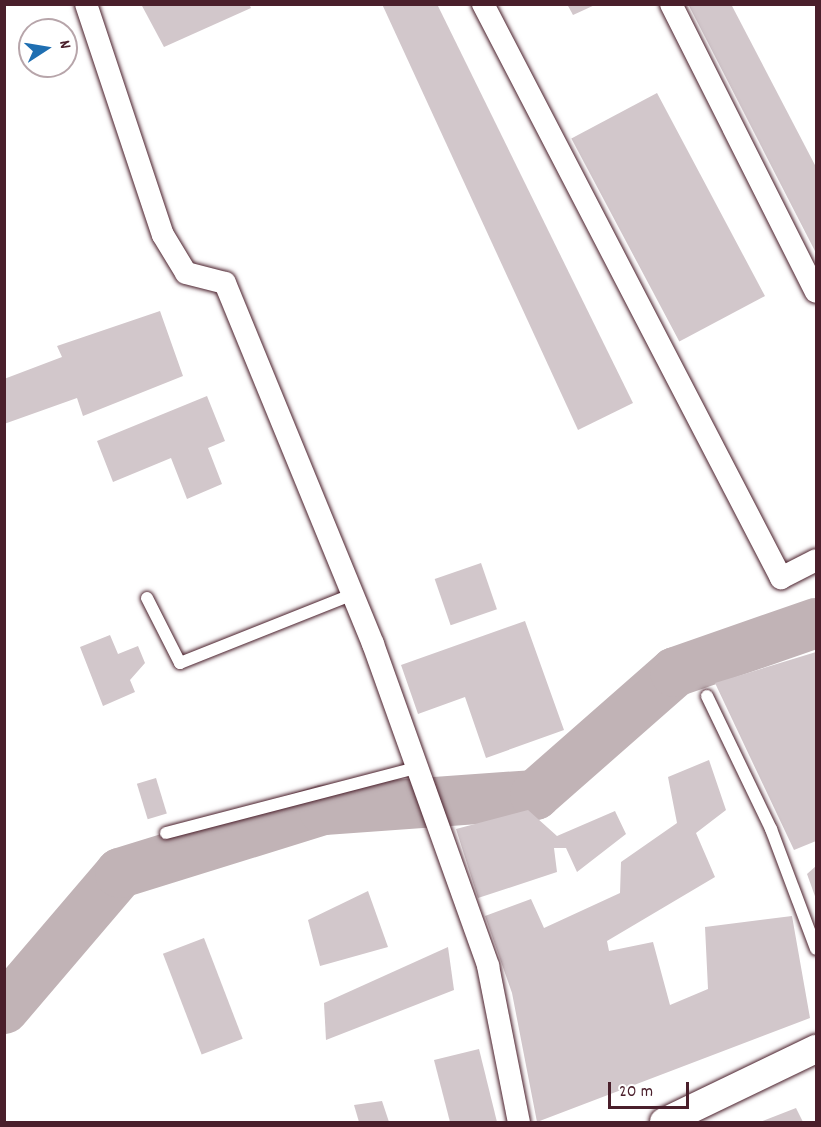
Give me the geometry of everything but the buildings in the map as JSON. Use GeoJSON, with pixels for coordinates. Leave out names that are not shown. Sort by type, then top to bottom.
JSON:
{"type":"FeatureCollection","features":[{"type":"Feature","properties":{"kind":"street"},"geometry":{"type":"LineString","coordinates":[[87,4],[163,235],[186,273],[225,283],[353,594],[488,966],[519,1122]]}},
{"type":"Feature","properties":{"kind":"street"},"geometry":{"type":"LineString","coordinates":[[483,4],[781,578],[816,560]]}},
{"type":"Feature","properties":{"kind":"street"},"geometry":{"type":"LineString","coordinates":[[671,4],[816,292]]}},
{"type":"Feature","properties":{"kind":"street"},"geometry":{"type":"LineString","coordinates":[[664,1122],[816,1049]]}},
{"type":"Feature","properties":{"kind":"lane"},"geometry":{"type":"LineString","coordinates":[[147,598],[180,663],[353,594]]}},
{"type":"Feature","properties":{"kind":"lane"},"geometry":{"type":"LineString","coordinates":[[706,696],[771,829],[816,949]]}},
{"type":"Feature","properties":{"kind":"lane"},"geometry":{"type":"LineString","coordinates":[[166,833],[417,774]]}},
{"type":"Feature","properties":{"kind":"waterway"},"geometry":{"type":"LineString","coordinates":[[4,1009],[120,873],[324,810],[535,795],[675,672],[816,623]]}}]}
